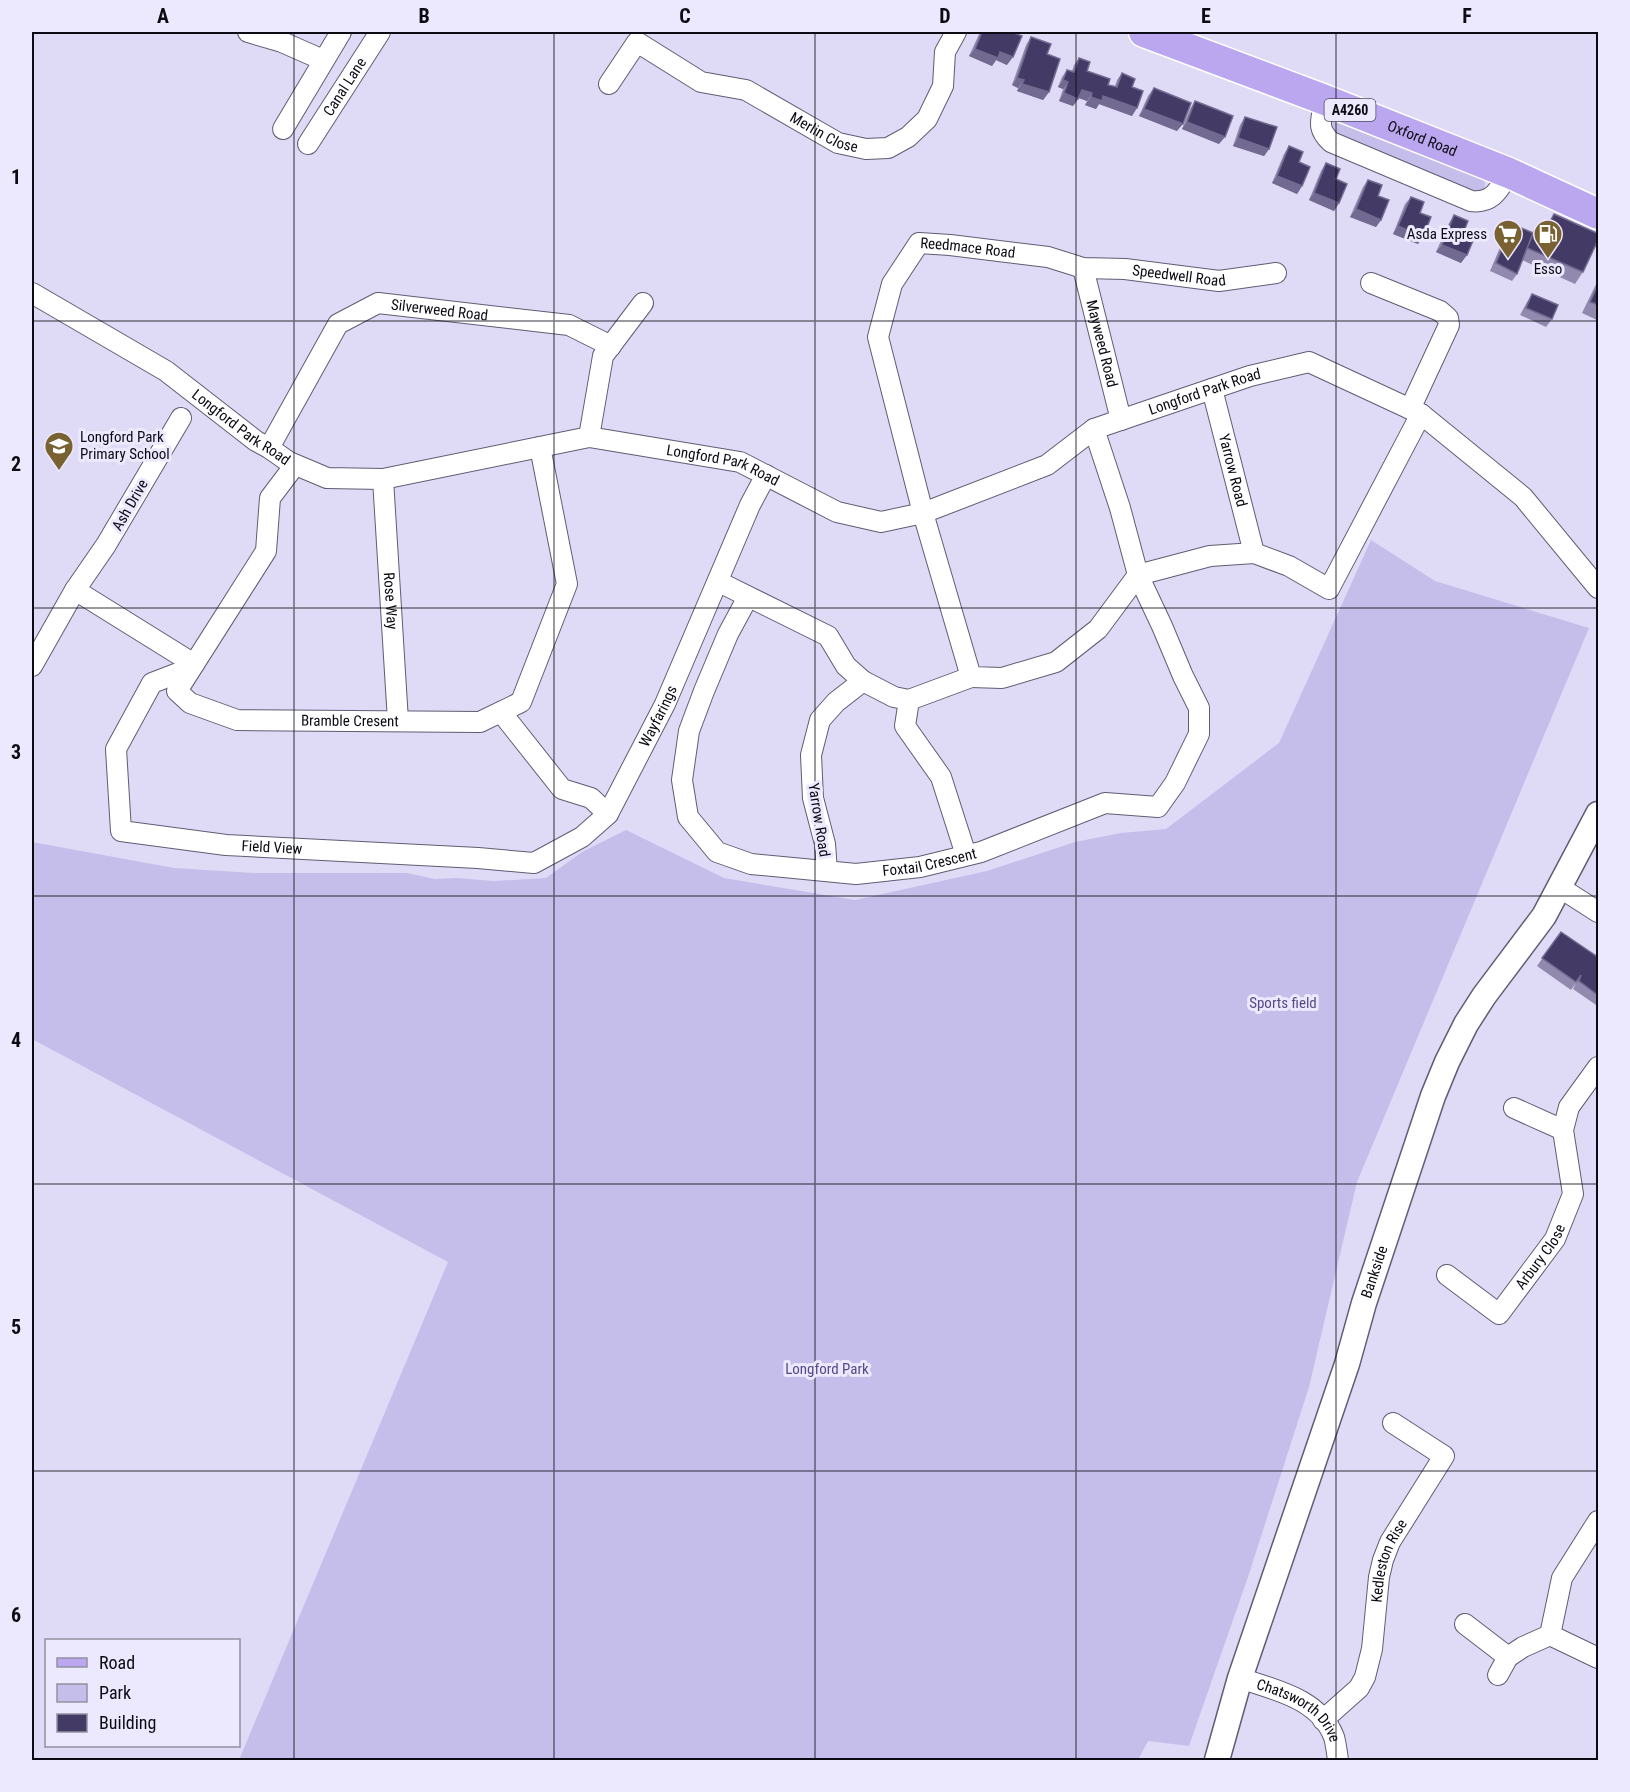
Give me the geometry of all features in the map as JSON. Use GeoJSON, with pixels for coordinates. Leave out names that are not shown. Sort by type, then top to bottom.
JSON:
{"type":"FeatureCollection","features":[{"type":"Feature","properties":{"kind":"main road","name":"Oxford Road"},"geometry":{"type":"LineString","coordinates":[[1144,32],[1509,173],[1599,214]]}},
{"type":"Feature","properties":{"kind":"main road"},"geometry":{"type":"LineString","coordinates":[[1553,193],[1599,202]]}},
{"type":"Feature","properties":{"kind":"street"},"geometry":{"type":"LineString","coordinates":[[248,32],[282,42],[323,60]]}},
{"type":"Feature","properties":{"kind":"street"},"geometry":{"type":"LineString","coordinates":[[283,129],[341,32]]}},
{"type":"Feature","properties":{"kind":"street","name":"Canal Lane"},"geometry":{"type":"LineString","coordinates":[[308,144],[380,32]]}},
{"type":"Feature","properties":{"kind":"street","name":"Merlin Close"},"geometry":{"type":"LineString","coordinates":[[609,84],[640,37],[701,82],[746,90],[838,143],[866,149],[888,148],[908,137],[927,119],[943,86],[945,52],[956,32]]}},
{"type":"Feature","properties":{"kind":"street"},"geometry":{"type":"LineString","coordinates":[[1325,100],[1320,128],[1331,142],[1471,201],[1480,202],[1494,196],[1509,173]]}},
{"type":"Feature","properties":{"kind":"street","name":"Reedmace Road"},"geometry":{"type":"LineString","coordinates":[[923,513],[878,337],[892,284],[920,243],[1048,257],[1083,268]]}},
{"type":"Feature","properties":{"kind":"street","name":"Speedwell Road"},"geometry":{"type":"LineString","coordinates":[[1083,268],[1125,269],[1219,281],[1276,273]]}},
{"type":"Feature","properties":{"kind":"street","name":"Mayweed Road"},"geometry":{"type":"LineString","coordinates":[[1083,268],[1121,420]]}},
{"type":"Feature","properties":{"kind":"street"},"geometry":{"type":"LineString","coordinates":[[718,582],[828,636],[846,666],[863,681],[894,697],[909,700],[971,677],[1002,678],[1056,662],[1098,629],[1138,575],[1210,556],[1254,553],[1289,566],[1329,589],[1416,411],[1449,325],[1448,318],[1440,311],[1371,283]]}},
{"type":"Feature","properties":{"kind":"street","name":"Longford Park Road"},"geometry":{"type":"LineString","coordinates":[[32,293],[166,371],[256,441],[295,465],[327,478],[383,479],[589,437],[740,462],[837,512],[881,522],[923,513],[1047,465],[1094,429],[1250,376],[1309,362],[1416,411],[1523,497],[1599,588]]}},
{"type":"Feature","properties":{"kind":"street","name":"Silverweed Road"},"geometry":{"type":"LineString","coordinates":[[268,448],[338,324],[378,303],[569,325],[611,346]]}},
{"type":"Feature","properties":{"kind":"street"},"geometry":{"type":"LineString","coordinates":[[589,437],[603,356],[643,303]]}},
{"type":"Feature","properties":{"kind":"street","name":"Yarrow Road"},"geometry":{"type":"LineString","coordinates":[[1212,389],[1254,553]]}},
{"type":"Feature","properties":{"kind":"street","name":"Ash Drive"},"geometry":{"type":"LineString","coordinates":[[32,666],[75,590],[106,545],[181,418]]}},
{"type":"Feature","properties":{"kind":"street"},"geometry":{"type":"LineString","coordinates":[[1094,429],[1120,508],[1138,575]]}},
{"type":"Feature","properties":{"kind":"street","name":"Bramble Cresent"},"geometry":{"type":"LineString","coordinates":[[295,465],[270,498],[266,551],[177,691],[190,703],[237,720],[480,722],[521,702],[567,584],[540,447]]}},
{"type":"Feature","properties":{"kind":"street","name":"Wayfarings"},"geometry":{"type":"LineString","coordinates":[[608,814],[665,704],[750,505],[766,475]]}},
{"type":"Feature","properties":{"kind":"street","name":"Rose Way"},"geometry":{"type":"LineString","coordinates":[[383,479],[398,721]]}},
{"type":"Feature","properties":{"kind":"street"},"geometry":{"type":"LineString","coordinates":[[923,513],[971,677]]}},
{"type":"Feature","properties":{"kind":"street","name":"Foxtail Crescent"},"geometry":{"type":"LineString","coordinates":[[748,597],[728,634],[689,731],[682,780],[688,817],[717,852],[751,864],[856,874],[920,867],[981,852],[1105,803],[1158,807],[1175,783],[1199,734],[1199,708],[1138,575]]}},
{"type":"Feature","properties":{"kind":"street"},"geometry":{"type":"LineString","coordinates":[[75,590],[193,666]]}},
{"type":"Feature","properties":{"kind":"street","name":"Field View"},"geometry":{"type":"LineString","coordinates":[[193,666],[152,683],[116,749],[121,831],[226,845],[534,863],[582,837],[608,814]]}},
{"type":"Feature","properties":{"kind":"street","name":"Yarrow Road"},"geometry":{"type":"LineString","coordinates":[[827,871],[825,843],[813,798],[811,755],[820,720],[836,702],[863,681]]}},
{"type":"Feature","properties":{"kind":"street"},"geometry":{"type":"LineString","coordinates":[[909,700],[905,726],[941,777],[966,855]]}},
{"type":"Feature","properties":{"kind":"street"},"geometry":{"type":"LineString","coordinates":[[501,712],[562,789],[591,798],[608,814]]}},
{"type":"Feature","properties":{"kind":"street","name":"Bankside"},"geometry":{"type":"LineString","coordinates":[[1217,1761],[1240,1678],[1347,1364],[1364,1303],[1446,1062],[1478,1005],[1544,916],[1599,814]]}},
{"type":"Feature","properties":{"kind":"street"},"geometry":{"type":"LineString","coordinates":[[1559,887],[1599,912]]}},
{"type":"Feature","properties":{"kind":"street","name":"Arbury Close"},"geometry":{"type":"LineString","coordinates":[[1447,1275],[1499,1314],[1555,1239],[1573,1194],[1563,1130],[1569,1107],[1599,1067]]}},
{"type":"Feature","properties":{"kind":"street"},"geometry":{"type":"LineString","coordinates":[[1514,1108],[1563,1130]]}},
{"type":"Feature","properties":{"kind":"street","name":"Kedleston Rise"},"geometry":{"type":"LineString","coordinates":[[1323,1720],[1359,1688],[1365,1677],[1372,1649],[1379,1577],[1383,1560],[1390,1542],[1444,1456],[1393,1423]]}},
{"type":"Feature","properties":{"kind":"street"},"geometry":{"type":"LineString","coordinates":[[1550,1635],[1562,1578],[1599,1521]]}},
{"type":"Feature","properties":{"kind":"street"},"geometry":{"type":"LineString","coordinates":[[1466,1624],[1508,1657]]}},
{"type":"Feature","properties":{"kind":"street"},"geometry":{"type":"LineString","coordinates":[[1498,1675],[1508,1657],[1523,1647],[1550,1635],[1599,1658]]}},
{"type":"Feature","properties":{"kind":"street","name":"Chatsworth Drive"},"geometry":{"type":"LineString","coordinates":[[1240,1678],[1290,1695],[1308,1705],[1323,1720],[1334,1737],[1338,1761]]}},
{"type":"Feature","properties":{"kind":"green space"},"geometry":{"type":"Polygon","coordinates":[[[1332,117],[1481,178],[1485,183],[1484,193],[1480,195],[1339,140],[1327,120],[1332,117]]]}},
{"type":"Feature","properties":{"kind":"green space","name":"Longford Park"},"geometry":{"type":"Polygon","coordinates":[[[1371,540],[1435,581],[1589,628],[1357,1182],[1309,1387],[1248,1577],[1189,1746],[1148,1741],[1138,1760],[239,1760],[448,1262],[32,1039],[32,842],[174,868],[254,873],[407,873],[435,879],[493,881],[546,878],[582,852],[626,830],[724,878],[855,900],[987,871],[1075,842],[1121,833],[1166,829],[1279,743],[1371,540]]]}},
{"type":"Feature","properties":{"kind":"building"},"geometry":{"type":"Polygon","coordinates":[[[982,32],[1011,32],[1022,36],[1013,57],[1000,52],[998,58],[975,49],[982,32]]]}},
{"type":"Feature","properties":{"kind":"building"},"geometry":{"type":"Polygon","coordinates":[[[1031,37],[1051,44],[1047,54],[1060,59],[1049,92],[1022,84],[1024,80],[1017,78],[1031,37]]]}},
{"type":"Feature","properties":{"kind":"building"},"geometry":{"type":"Polygon","coordinates":[[[1079,58],[1090,62],[1087,71],[1110,79],[1108,85],[1117,87],[1122,73],[1135,79],[1132,87],[1143,91],[1137,108],[1103,96],[1102,101],[1091,97],[1092,93],[1082,90],[1078,99],[1064,93],[1068,82],[1063,80],[1067,70],[1074,72],[1079,58]]]}},
{"type":"Feature","properties":{"kind":"building"},"geometry":{"type":"Polygon","coordinates":[[[1154,88],[1191,103],[1183,124],[1144,109],[1154,88]]]}},
{"type":"Feature","properties":{"kind":"building"},"geometry":{"type":"Polygon","coordinates":[[[1195,101],[1233,116],[1225,137],[1187,122],[1195,101]]]}},
{"type":"Feature","properties":{"kind":"building"},"geometry":{"type":"Polygon","coordinates":[[[1245,117],[1277,127],[1269,149],[1238,138],[1245,117]]]}},
{"type":"Feature","properties":{"kind":"building"},"geometry":{"type":"Polygon","coordinates":[[[1289,146],[1303,152],[1299,162],[1310,167],[1302,186],[1277,176],[1289,146]]]}},
{"type":"Feature","properties":{"kind":"building"},"geometry":{"type":"Polygon","coordinates":[[[1326,163],[1340,169],[1336,179],[1347,184],[1339,203],[1314,193],[1326,163]]]}},
{"type":"Feature","properties":{"kind":"building"},"geometry":{"type":"Polygon","coordinates":[[[1368,180],[1382,185],[1378,196],[1389,200],[1381,220],[1356,209],[1368,180]]]}},
{"type":"Feature","properties":{"kind":"building"},"geometry":{"type":"Polygon","coordinates":[[[1411,197],[1424,202],[1420,213],[1431,217],[1423,237],[1398,226],[1411,197]]]}},
{"type":"Feature","properties":{"kind":"building"},"geometry":{"type":"Polygon","coordinates":[[[1554,214],[1599,234],[1583,272],[1527,248],[1535,229],[1545,233],[1554,214]]]}},
{"type":"Feature","properties":{"kind":"building"},"geometry":{"type":"Polygon","coordinates":[[[1454,215],[1468,221],[1464,231],[1475,236],[1467,255],[1442,245],[1454,215]]]}},
{"type":"Feature","properties":{"kind":"building"},"geometry":{"type":"Polygon","coordinates":[[[1512,224],[1533,233],[1517,274],[1496,263],[1512,224]]]}},
{"type":"Feature","properties":{"kind":"building"},"geometry":{"type":"Polygon","coordinates":[[[1599,283],[1599,305],[1590,302],[1599,283]]]}},
{"type":"Feature","properties":{"kind":"building"},"geometry":{"type":"Polygon","coordinates":[[[1532,294],[1558,305],[1552,319],[1526,308],[1532,294]]]}},
{"type":"Feature","properties":{"kind":"building"},"geometry":{"type":"Polygon","coordinates":[[[1561,932],[1599,958],[1599,996],[1579,981],[1581,975],[1576,982],[1542,958],[1561,932]]]}},
{"type":"Feature","properties":{"kind":"place","name":"Asda Express"},"geometry":{"type":"Point","coordinates":[1508,260]}},
{"type":"Feature","properties":{"kind":"place","name":"Esso"},"geometry":{"type":"Point","coordinates":[1548,260]}},
{"type":"Feature","properties":{"kind":"place","name":"Longford Park Primary School"},"geometry":{"type":"Point","coordinates":[59,472]}},
{"type":"Feature","properties":{"kind":"park label","name":"Sports field"},"geometry":{"type":"Point","coordinates":[1283,1003]}}]}
